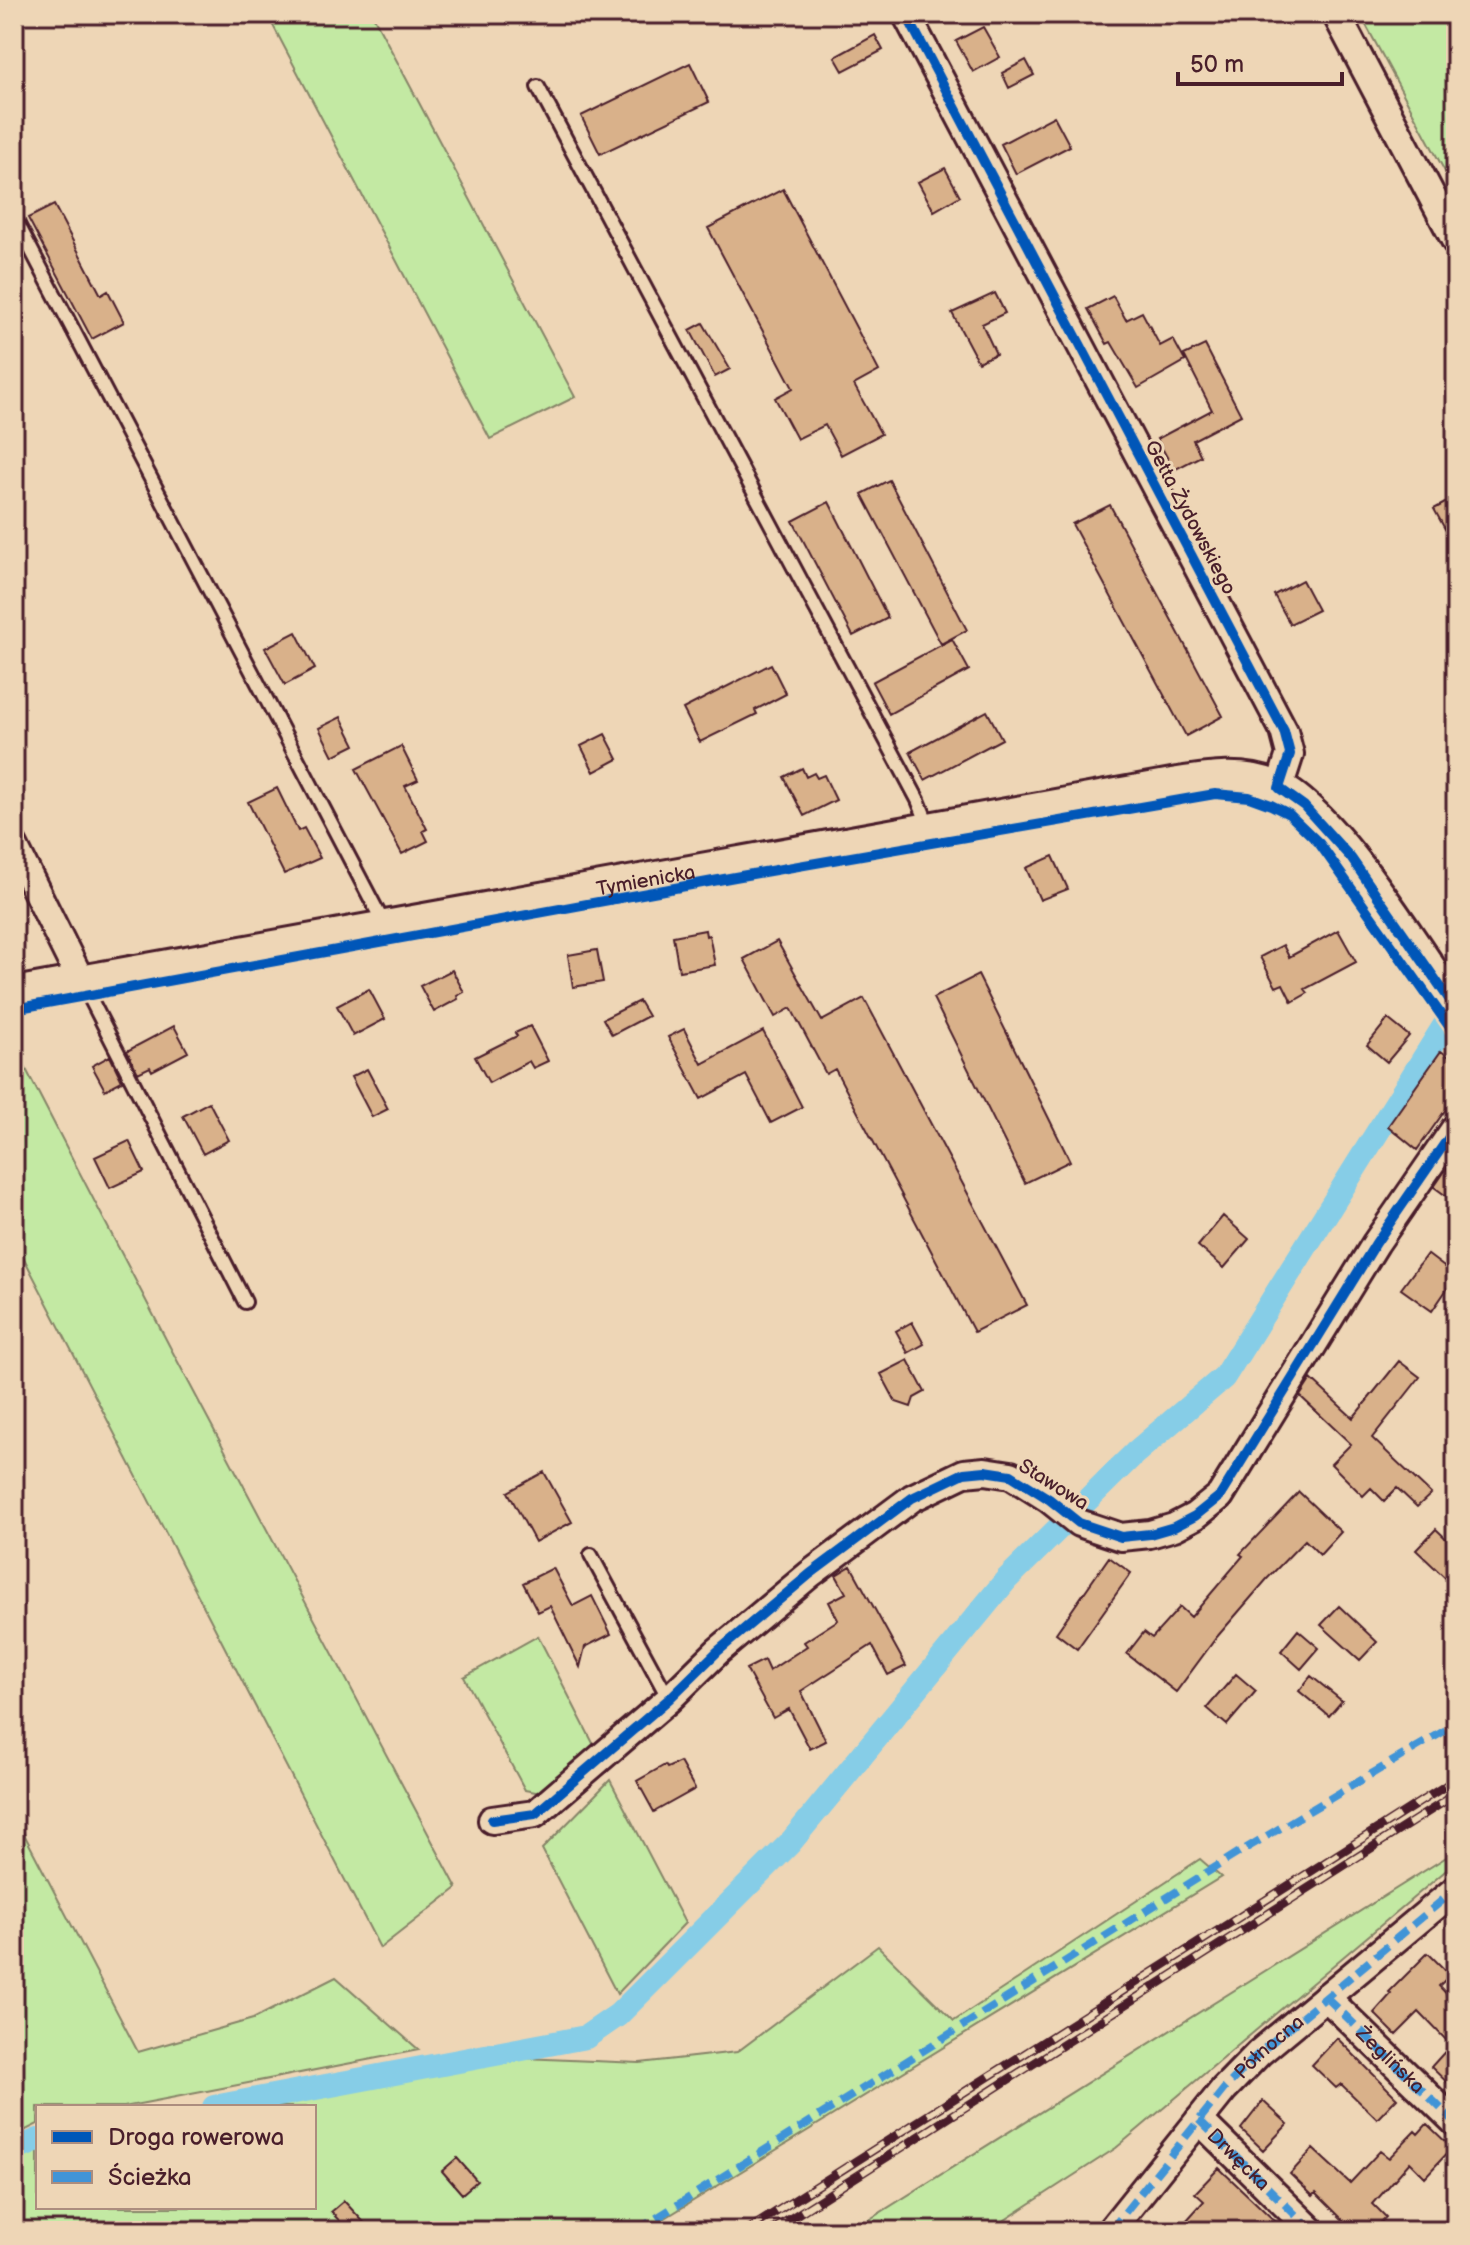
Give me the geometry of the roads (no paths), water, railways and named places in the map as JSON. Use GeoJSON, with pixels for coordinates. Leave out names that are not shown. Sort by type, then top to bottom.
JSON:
{"type":"FeatureCollection","features":[{"type":"Feature","properties":{"kind":"street","name":"Getta Żydowskiego"},"geometry":{"type":"LineString","coordinates":[[906,14],[1284,731],[1290,754],[1279,788]]}},
{"type":"Feature","properties":{"kind":"street"},"geometry":{"type":"LineString","coordinates":[[1336,14],[1456,242]]}},
{"type":"Feature","properties":{"kind":"street","name":"Tymienicka"},"geometry":{"type":"LineString","coordinates":[[14,994],[1216,779],[1243,779],[1279,788]]}},
{"type":"Feature","properties":{"kind":"street"},"geometry":{"type":"LineString","coordinates":[[1279,788],[1304,806],[1351,858],[1450,1001]]}},
{"type":"Feature","properties":{"kind":"street"},"geometry":{"type":"LineString","coordinates":[[14,846],[81,981]]}},
{"type":"Feature","properties":{"kind":"street","name":"Stawowa"},"geometry":{"type":"LineString","coordinates":[[492,1820],[535,1814],[669,1699],[718,1651],[810,1574],[912,1498],[964,1473],[985,1471],[1011,1475],[1079,1523],[1121,1537],[1150,1534],[1174,1527],[1195,1516],[1220,1496],[1376,1243],[1456,1127]]}},
{"type":"Feature","properties":{"kind":"street","name":"Północna"},"geometry":{"type":"LineString","coordinates":[[1110,2231],[1199,2120],[1259,2053],[1456,1889]]}},
{"type":"Feature","properties":{"kind":"street","name":"Żeglińska"},"geometry":{"type":"LineString","coordinates":[[1326,1997],[1456,2123]]}},
{"type":"Feature","properties":{"kind":"street","name":"Drwęcka"},"geometry":{"type":"LineString","coordinates":[[1199,2120],[1312,2231]]}},
{"type":"Feature","properties":{"kind":"lane"},"geometry":{"type":"LineString","coordinates":[[538,87],[918,800],[929,828]]}},
{"type":"Feature","properties":{"kind":"lane"},"geometry":{"type":"LineString","coordinates":[[14,217],[386,927]]}},
{"type":"Feature","properties":{"kind":"lane"},"geometry":{"type":"LineString","coordinates":[[81,981],[245,1302]]}},
{"type":"Feature","properties":{"kind":"lane"},"geometry":{"type":"LineString","coordinates":[[591,1555],[669,1699]]}},
{"type":"Feature","properties":{"kind":"waterway"},"geometry":{"type":"LineString","coordinates":[[225,2105],[586,2037],[618,2015],[790,1843],[1007,1579],[1135,1453],[1224,1377],[1456,1007]]}},
{"type":"Feature","properties":{"kind":"waterway"},"geometry":{"type":"LineString","coordinates":[[14,2150],[36,2141]]}},
{"type":"Feature","properties":{"kind":"railway"},"geometry":{"type":"LineString","coordinates":[[746,2231],[1456,1779]]}},
{"type":"Feature","properties":{"kind":"railway"},"geometry":{"type":"LineString","coordinates":[[771,2231],[1456,1794]]}}]}
